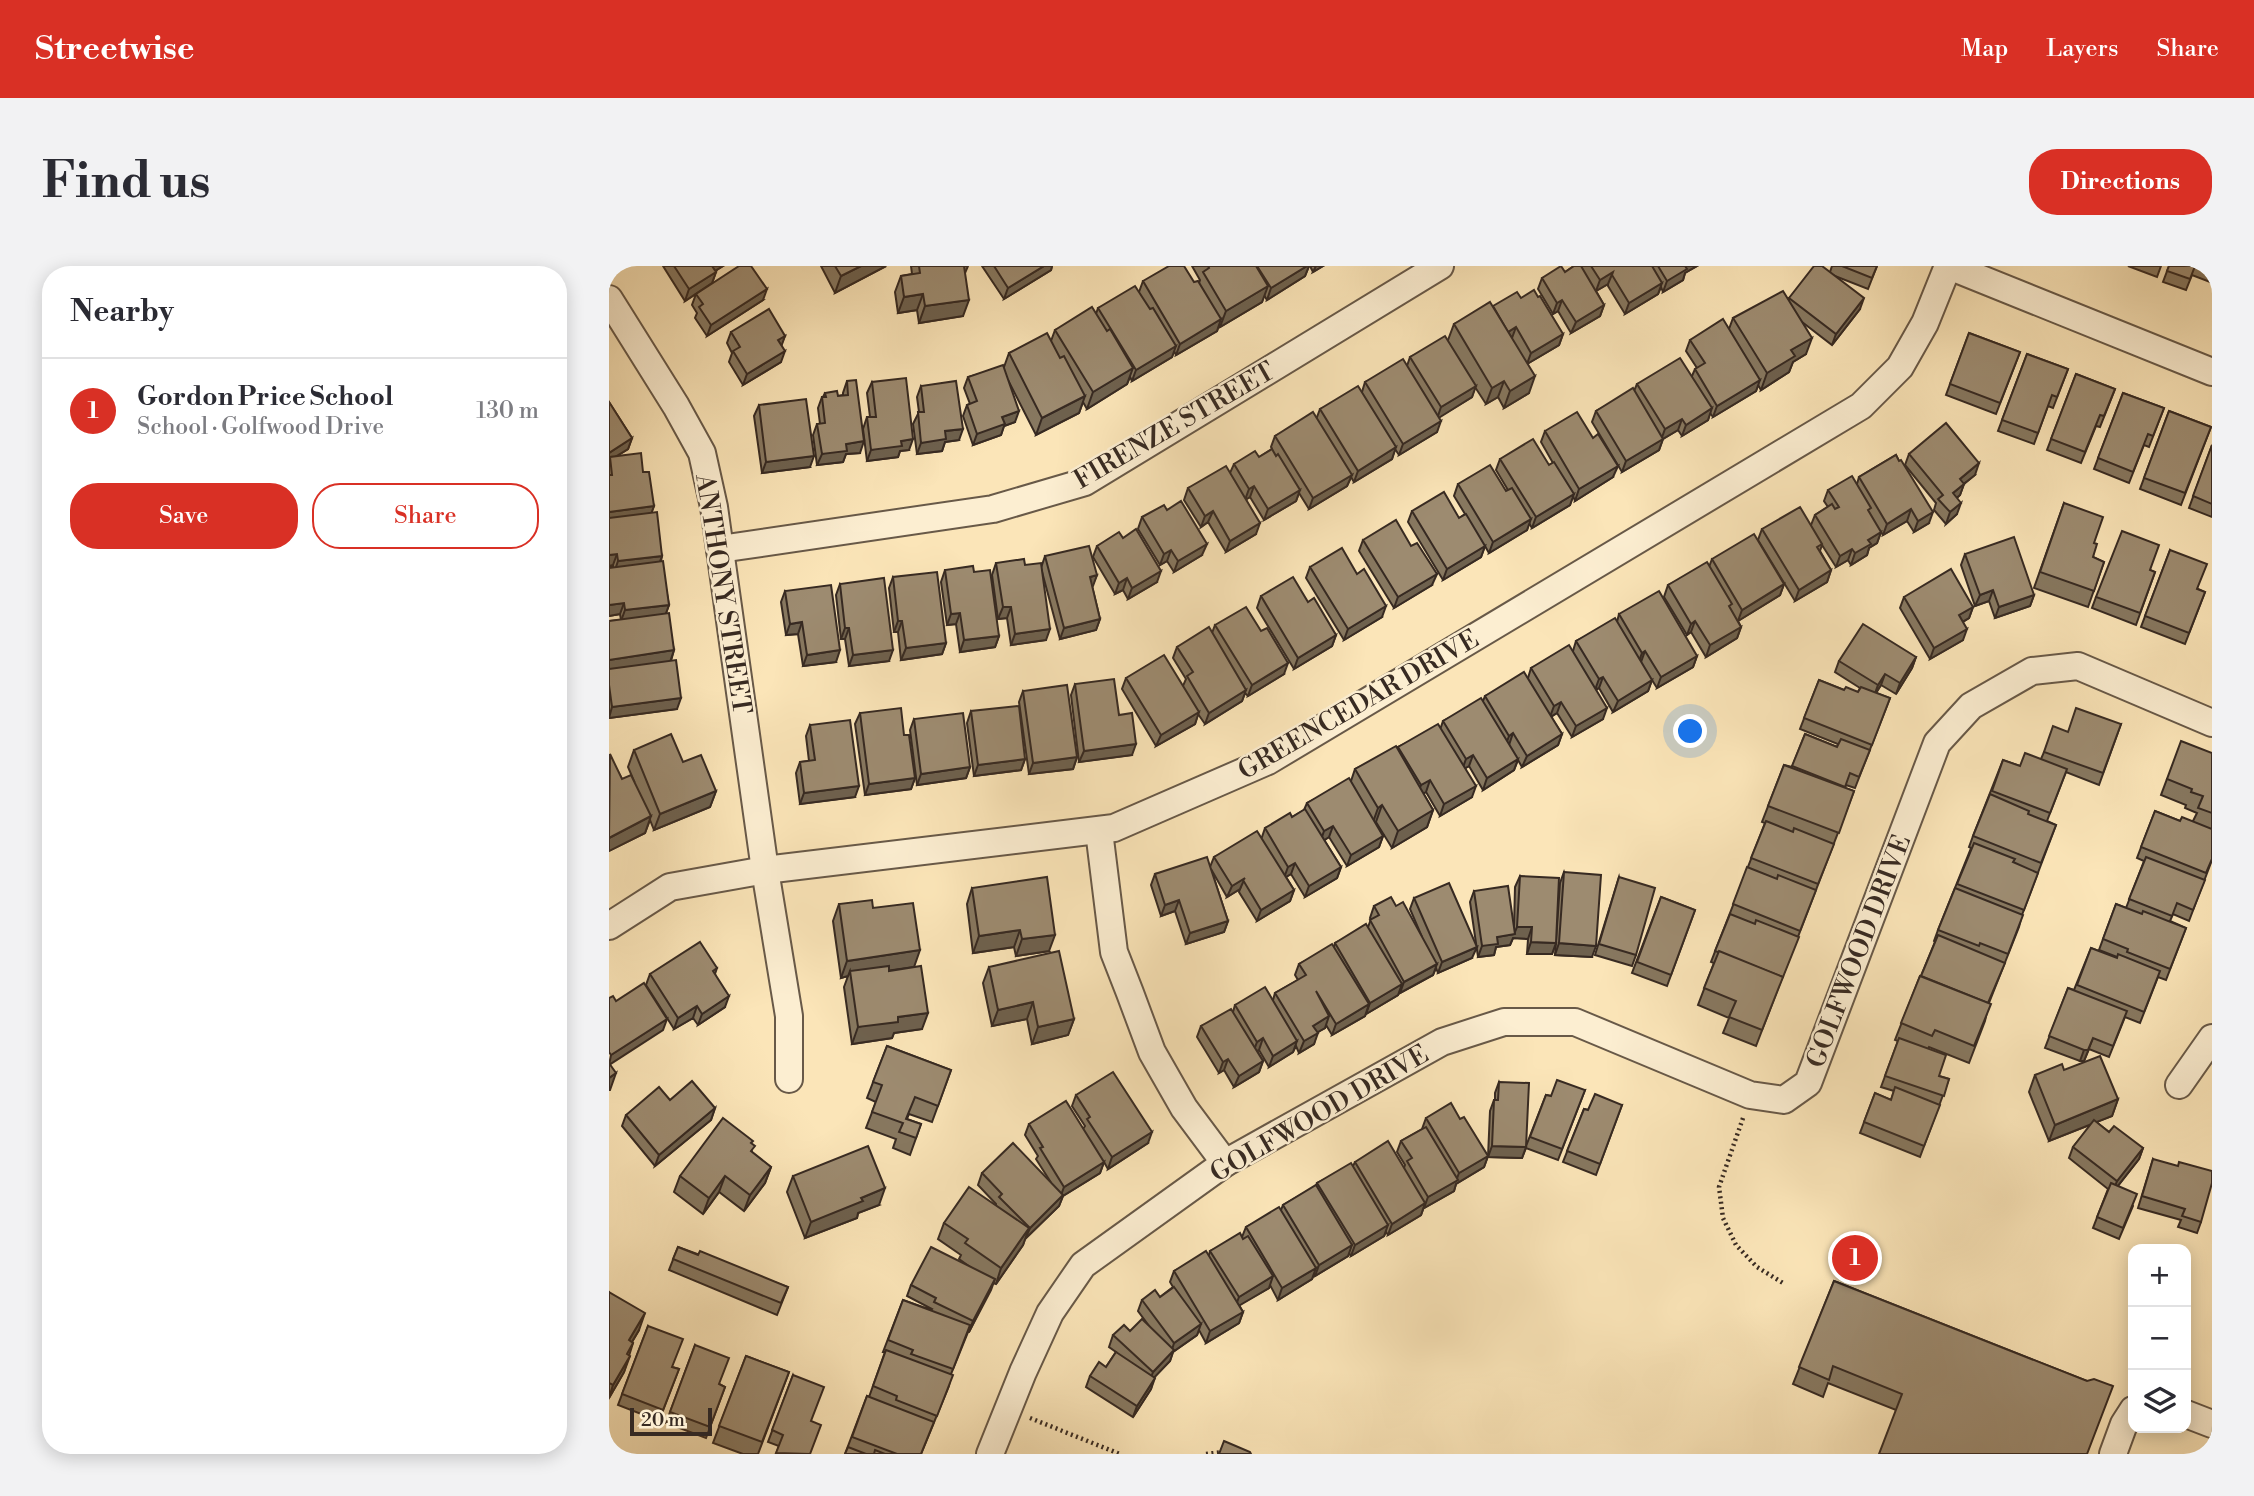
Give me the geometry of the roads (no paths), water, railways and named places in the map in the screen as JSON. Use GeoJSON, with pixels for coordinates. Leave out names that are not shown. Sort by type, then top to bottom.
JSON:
{"type":"FeatureCollection","features":[{"type":"Feature","properties":{"kind":"street","name":"FIRENZE STREET"},"geometry":{"type":"LineString","coordinates":[[720,548],[993,509],[1085,482],[1440,266]]}},
{"type":"Feature","properties":{"kind":"street"},"geometry":{"type":"LineString","coordinates":[[1949,266],[2212,372]]}},
{"type":"Feature","properties":{"kind":"street","name":"GREENCEDAR DRIVE"},"geometry":{"type":"LineString","coordinates":[[609,926],[670,887],[765,870],[1114,828],[1268,761],[1861,406],[1901,367],[1925,323],[1949,266]]}},
{"type":"Feature","properties":{"kind":"street","name":"ANTHONY STREET"},"geometry":{"type":"LineString","coordinates":[[609,299],[702,453],[715,507],[765,870],[789,1016],[789,1079]]}},
{"type":"Feature","properties":{"kind":"street","name":"GOLFWOOD DRIVE"},"geometry":{"type":"LineString","coordinates":[[990,1454],[1050,1314],[1083,1265],[1225,1163],[1442,1042],[1504,1022],[1575,1022],[1751,1095],[1784,1100],[1808,1083],[1937,743],[1971,706],[2032,671],[2078,666],[2212,723]]}},
{"type":"Feature","properties":{"kind":"street"},"geometry":{"type":"LineString","coordinates":[[1099,831],[1114,952],[1134,1005],[1152,1052],[1177,1096],[1225,1163]]}},
{"type":"Feature","properties":{"kind":"street"},"geometry":{"type":"LineString","coordinates":[[2179,1085],[2212,1038]]}},
{"type":"Feature","properties":{"kind":"street"},"geometry":{"type":"LineString","coordinates":[[2191,1417],[2212,1424]]}},
{"type":"Feature","properties":{"kind":"street"},"geometry":{"type":"LineString","coordinates":[[2113,1454],[2128,1418]]}},
{"type":"Feature","properties":{"kind":"place","name":"Gordon Price School"},"geometry":{"type":"Point","coordinates":[1855,1258]}}]}
